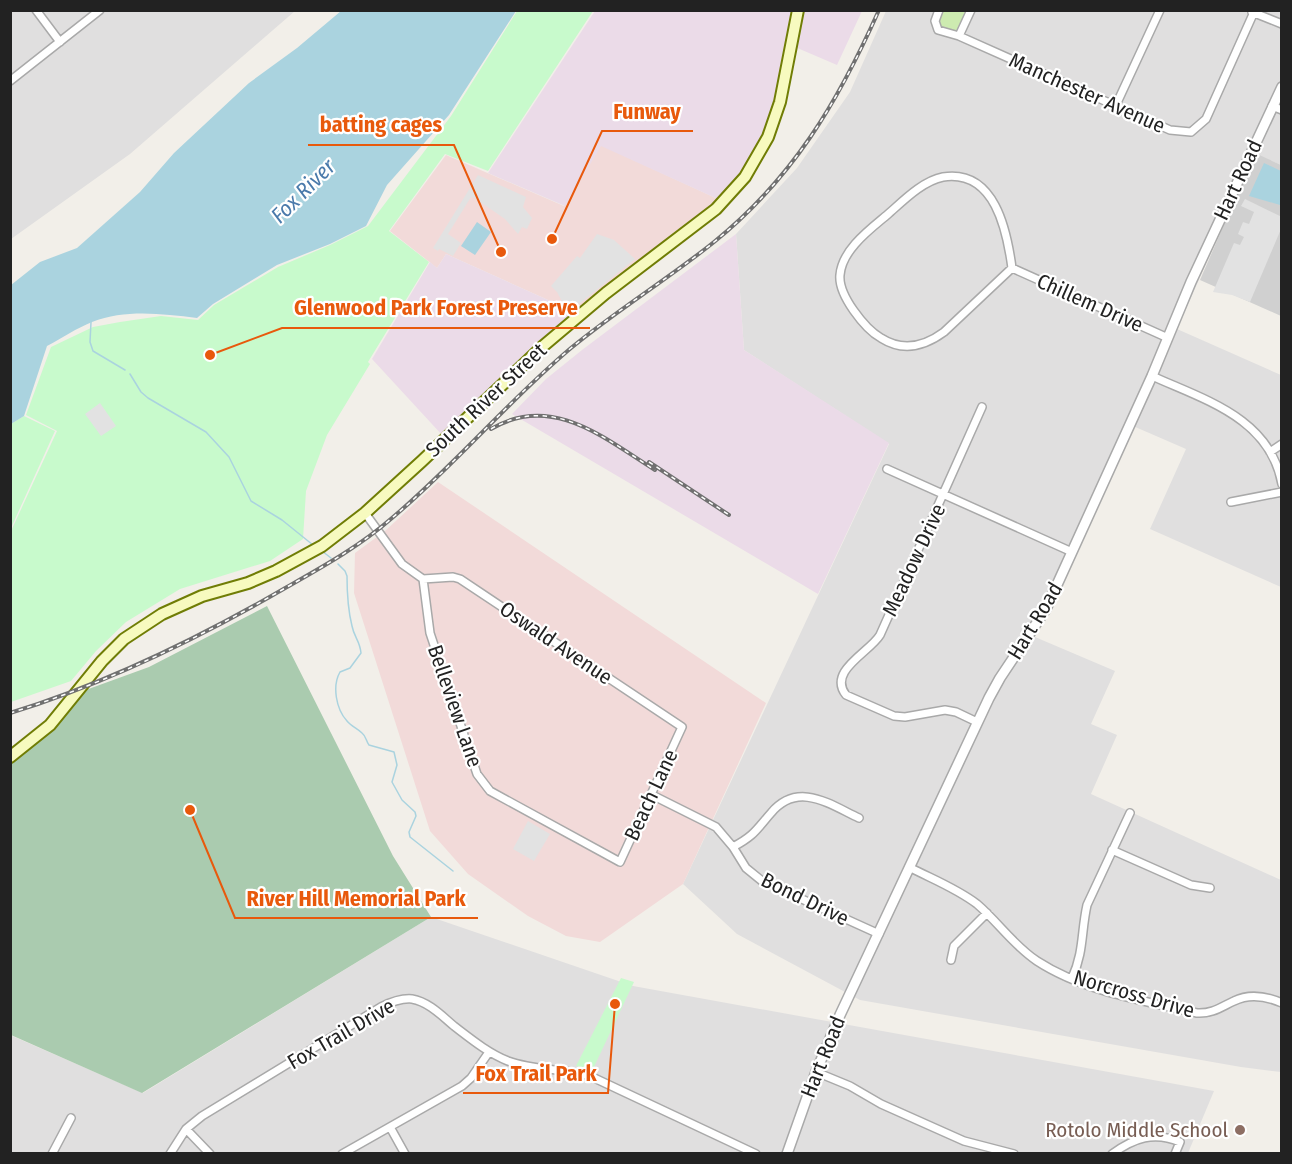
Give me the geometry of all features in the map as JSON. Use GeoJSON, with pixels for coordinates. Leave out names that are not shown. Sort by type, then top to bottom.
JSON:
{"type":"FeatureCollection","features":[{"type":"Feature","properties":{"kind":"main road","name":"South River Street"},"geometry":{"type":"LineString","coordinates":[[10,757],[50,726],[102,661],[124,639],[162,614],[202,596],[248,583],[322,546],[364,513],[423,460],[527,360],[575,318],[730,196],[753,165],[775,118],[798,10]]}},
{"type":"Feature","properties":{"kind":"street"},"geometry":{"type":"LineString","coordinates":[[36,10],[60,42]]}},
{"type":"Feature","properties":{"kind":"street"},"geometry":{"type":"LineString","coordinates":[[10,81],[100,10]]}},
{"type":"Feature","properties":{"kind":"street","name":"Manchester Avenue"},"geometry":{"type":"LineString","coordinates":[[939,10],[935,21],[937,28],[948,34],[959,36],[1170,130],[1191,132],[1206,119],[1252,11]]}},
{"type":"Feature","properties":{"kind":"street"},"geometry":{"type":"LineString","coordinates":[[959,36],[971,10]]}},
{"type":"Feature","properties":{"kind":"street"},"geometry":{"type":"LineString","coordinates":[[1116,105],[1160,10]]}},
{"type":"Feature","properties":{"kind":"street"},"geometry":{"type":"LineString","coordinates":[[1252,11],[1281,24]]}},
{"type":"Feature","properties":{"kind":"street","name":"Hart Road"},"geometry":{"type":"LineString","coordinates":[[787,1154],[816,1072],[840,1015],[977,722],[1000,678],[1046,609],[1152,376],[1191,282],[1277,108],[1281,87]]}},
{"type":"Feature","properties":{"kind":"street","name":"Chillem Drive"},"geometry":{"type":"LineString","coordinates":[[942,177],[962,178],[972,182],[983,189],[993,201],[1000,214],[1012,268],[944,332],[932,341],[919,346],[892,344],[870,330],[848,301],[839,276],[847,255],[870,229],[918,190],[942,177]]}},
{"type":"Feature","properties":{"kind":"street","name":"Chillem Drive"},"geometry":{"type":"LineString","coordinates":[[1012,268],[1168,338]]}},
{"type":"Feature","properties":{"kind":"street"},"geometry":{"type":"LineString","coordinates":[[1152,376],[1230,411],[1256,432],[1270,452],[1281,484]]}},
{"type":"Feature","properties":{"kind":"street","name":"Meadow Drive"},"geometry":{"type":"LineString","coordinates":[[977,722],[956,712],[945,710],[905,717],[894,716],[846,695],[841,683],[844,673],[857,657],[876,641],[944,495],[982,406]]}},
{"type":"Feature","properties":{"kind":"street"},"geometry":{"type":"LineString","coordinates":[[1270,452],[1281,444]]}},
{"type":"Feature","properties":{"kind":"street"},"geometry":{"type":"LineString","coordinates":[[887,470],[1072,552]]}},
{"type":"Feature","properties":{"kind":"street"},"geometry":{"type":"LineString","coordinates":[[1231,502],[1281,492]]}},
{"type":"Feature","properties":{"kind":"street"},"geometry":{"type":"LineString","coordinates":[[364,513],[402,564],[423,579]]}},
{"type":"Feature","properties":{"kind":"street","name":"Oswald Avenue"},"geometry":{"type":"LineString","coordinates":[[423,579],[453,577],[460,579],[682,727]]}},
{"type":"Feature","properties":{"kind":"street","name":"Belleview Lane"},"geometry":{"type":"LineString","coordinates":[[423,579],[430,633],[477,774],[490,790],[620,862]]}},
{"type":"Feature","properties":{"kind":"street","name":"Beach Lane"},"geometry":{"type":"LineString","coordinates":[[620,862],[682,727]]}},
{"type":"Feature","properties":{"kind":"street","name":"Bond Drive"},"geometry":{"type":"LineString","coordinates":[[652,795],[711,824],[722,832],[746,868],[762,881],[879,934]]}},
{"type":"Feature","properties":{"kind":"street"},"geometry":{"type":"LineString","coordinates":[[733,847],[754,835],[779,803],[792,798],[801,796],[816,798],[859,818]]}},
{"type":"Feature","properties":{"kind":"street"},"geometry":{"type":"LineString","coordinates":[[1072,978],[1083,945],[1087,905],[1130,813]]}},
{"type":"Feature","properties":{"kind":"street"},"geometry":{"type":"LineString","coordinates":[[1112,850],[1191,885],[1210,888]]}},
{"type":"Feature","properties":{"kind":"street","name":"Norcross Drive"},"geometry":{"type":"LineString","coordinates":[[909,867],[963,894],[987,913],[1023,951],[1038,962],[1072,978],[1133,999],[1197,1013],[1209,1013],[1244,997],[1264,997],[1281,1003]]}},
{"type":"Feature","properties":{"kind":"street"},"geometry":{"type":"LineString","coordinates":[[951,960],[954,946],[987,913]]}},
{"type":"Feature","properties":{"kind":"street","name":"Fox Trail Drive"},"geometry":{"type":"LineString","coordinates":[[170,1154],[186,1129],[212,1110],[381,1006],[395,1000],[414,999],[430,1006],[489,1052],[509,1061],[529,1066],[590,1076],[756,1154]]}},
{"type":"Feature","properties":{"kind":"street"},"geometry":{"type":"LineString","coordinates":[[342,1154],[462,1086],[471,1078],[489,1052]]}},
{"type":"Feature","properties":{"kind":"street"},"geometry":{"type":"LineString","coordinates":[[816,1072],[964,1141],[1014,1154]]}},
{"type":"Feature","properties":{"kind":"street"},"geometry":{"type":"LineString","coordinates":[[52,1154],[71,1118]]}},
{"type":"Feature","properties":{"kind":"street"},"geometry":{"type":"LineString","coordinates":[[390,1127],[405,1154]]}},
{"type":"Feature","properties":{"kind":"street"},"geometry":{"type":"LineString","coordinates":[[186,1129],[210,1154]]}},
{"type":"Feature","properties":{"kind":"street"},"geometry":{"type":"LineString","coordinates":[[1112,1154],[1132,1140],[1150,1136],[1170,1138],[1180,1142],[1175,1154]]}},
{"type":"Feature","properties":{"kind":"shaded area"},"geometry":{"type":"Polygon","coordinates":[[[791,10],[795,13],[776,106],[764,137],[749,165],[720,200],[601,146],[565,206],[488,173],[595,11],[791,10]]]}},
{"type":"Feature","properties":{"kind":"shaded area"},"geometry":{"type":"Polygon","coordinates":[[[11,11],[295,11],[130,154],[11,239],[11,11]]]}},
{"type":"Feature","properties":{"kind":"shaded area"},"geometry":{"type":"Polygon","coordinates":[[[802,11],[862,11],[837,65],[795,47],[802,11]]]}},
{"type":"Feature","properties":{"kind":"shaded area"},"geometry":{"type":"Polygon","coordinates":[[[886,11],[1281,11],[1281,165],[1255,154],[1177,329],[1281,375],[1281,587],[1150,529],[1186,449],[1133,426],[1035,637],[1115,671],[1091,724],[1117,735],[1091,794],[1281,880],[1281,1072],[1241,1067],[860,1000],[737,934],[683,884],[889,444],[744,350],[736,234],[797,168],[850,92],[886,11]]]}},
{"type":"Feature","properties":{"kind":"shaded area"},"geometry":{"type":"Polygon","coordinates":[[[601,145],[720,200],[577,313],[446,254],[437,268],[390,231],[446,155],[564,206],[601,145]]]}},
{"type":"Feature","properties":{"kind":"shaded area"},"geometry":{"type":"Polygon","coordinates":[[[1255,153],[1281,165],[1281,316],[1200,280],[1255,153]]]}},
{"type":"Feature","properties":{"kind":"shaded area"},"geometry":{"type":"Polygon","coordinates":[[[478,175],[526,197],[523,207],[532,218],[527,229],[522,227],[518,234],[505,219],[471,197],[448,234],[461,243],[453,256],[439,249],[438,251],[433,248],[478,175]]]}},
{"type":"Feature","properties":{"kind":"shaded area"},"geometry":{"type":"Polygon","coordinates":[[[1245,199],[1282,217],[1281,229],[1250,302],[1232,295],[1213,292],[1234,243],[1240,245],[1244,237],[1238,234],[1243,222],[1249,224],[1254,212],[1241,206],[1245,199]]]}},
{"type":"Feature","properties":{"kind":"shaded area"},"geometry":{"type":"Polygon","coordinates":[[[597,234],[614,240],[635,259],[573,309],[564,305],[551,286],[577,256],[580,258],[597,234]]]}},
{"type":"Feature","properties":{"kind":"shaded area"},"geometry":{"type":"Polygon","coordinates":[[[736,234],[744,350],[889,443],[818,594],[512,414],[546,379],[582,350],[736,234]]]}},
{"type":"Feature","properties":{"kind":"shaded area"},"geometry":{"type":"Polygon","coordinates":[[[446,254],[577,313],[443,436],[372,359],[430,262],[437,268],[446,254]]]}},
{"type":"Feature","properties":{"kind":"shaded area"},"geometry":{"type":"Polygon","coordinates":[[[100,403],[116,426],[101,436],[85,414],[100,403]]]}},
{"type":"Feature","properties":{"kind":"shaded area"},"geometry":{"type":"Polygon","coordinates":[[[438,482],[766,703],[683,884],[600,942],[566,936],[528,916],[468,874],[430,831],[354,593],[355,553],[385,531],[438,482]]]}},
{"type":"Feature","properties":{"kind":"shaded area"},"geometry":{"type":"Polygon","coordinates":[[[528,821],[550,834],[534,861],[513,849],[528,821]]]}},
{"type":"Feature","properties":{"kind":"shaded area"},"geometry":{"type":"Polygon","coordinates":[[[431,917],[633,986],[1214,1091],[1188,1153],[11,1154],[10,1035],[143,1093],[431,917]]]}},
{"type":"Feature","properties":{"kind":"green space"},"geometry":{"type":"Polygon","coordinates":[[[517,11],[593,11],[488,171],[445,154],[389,231],[429,262],[327,435],[306,491],[303,539],[270,561],[180,589],[126,622],[96,651],[71,681],[11,702],[11,531],[57,431],[26,415],[51,347],[93,327],[120,322],[161,316],[198,320],[214,305],[278,267],[368,226],[451,116],[517,11]]]}},
{"type":"Feature","properties":{"kind":"green space"},"geometry":{"type":"Polygon","coordinates":[[[942,11],[967,11],[957,30],[950,31],[940,26],[939,18],[942,11]]]}},
{"type":"Feature","properties":{"kind":"green space"},"geometry":{"type":"Polygon","coordinates":[[[24,416],[55,431],[11,528],[11,424],[24,416]]]}},
{"type":"Feature","properties":{"kind":"green space"},"geometry":{"type":"Polygon","coordinates":[[[267,606],[393,856],[431,917],[142,1093],[11,1035],[11,764],[46,736],[83,691],[149,667],[267,606]]]}},
{"type":"Feature","properties":{"kind":"green space"},"geometry":{"type":"Polygon","coordinates":[[[621,978],[634,982],[593,1069],[576,1066],[621,978]]]}},
{"type":"Feature","properties":{"kind":"water","name":"Fox River"},"geometry":{"type":"Polygon","coordinates":[[[341,11],[516,11],[449,115],[387,185],[366,226],[330,244],[277,265],[213,304],[197,318],[171,315],[118,315],[92,322],[70,333],[47,346],[24,416],[11,424],[11,285],[40,262],[77,248],[140,192],[174,153],[249,83],[297,48],[341,11]]]}},
{"type":"Feature","properties":{"kind":"water"},"geometry":{"type":"Polygon","coordinates":[[[1264,163],[1281,171],[1280,205],[1249,196],[1264,163]]]}},
{"type":"Feature","properties":{"kind":"water"},"geometry":{"type":"Polygon","coordinates":[[[477,222],[491,232],[475,255],[461,246],[477,222]]]}},
{"type":"Feature","properties":{"kind":"waterway"},"geometry":{"type":"LineString","coordinates":[[91,322],[90,342],[93,351],[125,370]]}},
{"type":"Feature","properties":{"kind":"waterway"},"geometry":{"type":"LineString","coordinates":[[130,374],[141,392],[148,398],[206,432],[229,457],[251,501],[282,520],[313,545]]}},
{"type":"Feature","properties":{"kind":"waterway"},"geometry":{"type":"LineString","coordinates":[[322,551],[331,558]]}},
{"type":"Feature","properties":{"kind":"waterway"},"geometry":{"type":"LineString","coordinates":[[338,564],[347,576],[351,620],[361,653],[350,668],[340,672],[336,684],[336,697],[340,710],[349,723],[363,734],[369,745],[394,752],[397,765],[392,782],[402,800],[415,812],[416,816],[409,832],[410,837],[453,871]]}},
{"type":"Feature","properties":{"kind":"railway"},"geometry":{"type":"LineString","coordinates":[[10,713],[82,688],[187,641],[315,571],[380,528],[438,477],[525,389],[571,348],[714,242],[767,192],[790,165],[830,107],[879,10]]}},
{"type":"Feature","properties":{"kind":"railway"},"geometry":{"type":"LineString","coordinates":[[491,429],[513,419],[535,416],[556,418],[597,433],[655,470]]}},
{"type":"Feature","properties":{"kind":"railway"},"geometry":{"type":"LineString","coordinates":[[649,462],[729,515]]}},
{"type":"Feature","properties":{"kind":"place","name":"Funway"},"geometry":{"type":"Point","coordinates":[552,239]}},
{"type":"Feature","properties":{"kind":"place","name":"batting cages"},"geometry":{"type":"Point","coordinates":[501,252]}},
{"type":"Feature","properties":{"kind":"place","name":"Glenwood Park Forest Preserve"},"geometry":{"type":"Point","coordinates":[210,355]}},
{"type":"Feature","properties":{"kind":"place","name":"River Hill Memorial Park"},"geometry":{"type":"Point","coordinates":[190,810]}},
{"type":"Feature","properties":{"kind":"place","name":"Fox Trail Park"},"geometry":{"type":"Point","coordinates":[615,1004]}},
{"type":"Feature","properties":{"kind":"place","name":"Rotolo Middle School"},"geometry":{"type":"Point","coordinates":[1240,1130]}}]}
